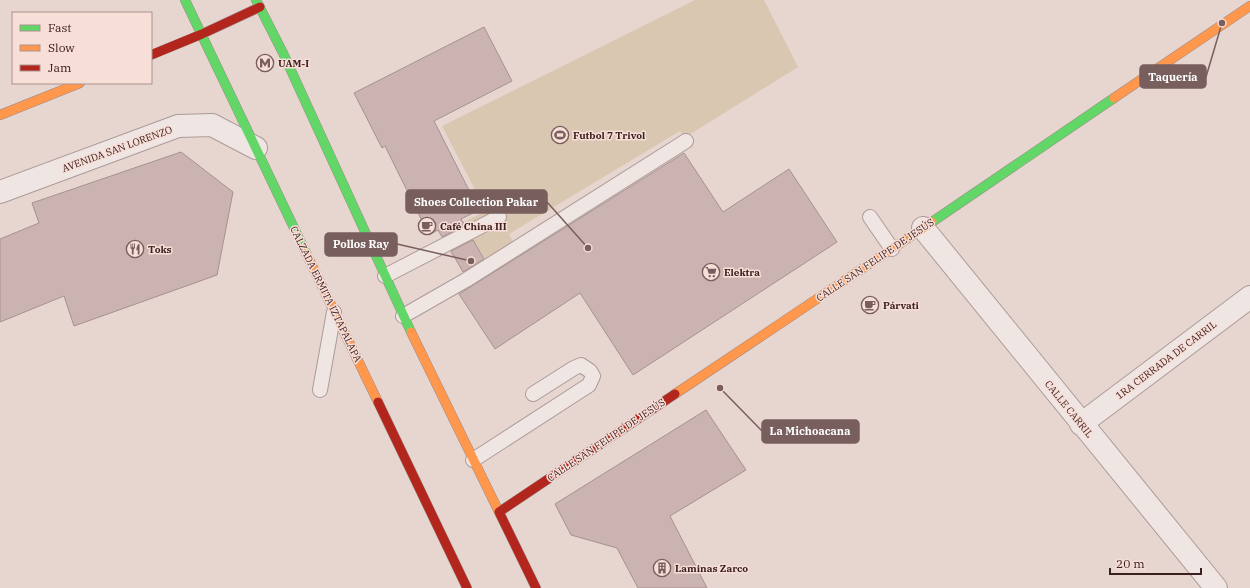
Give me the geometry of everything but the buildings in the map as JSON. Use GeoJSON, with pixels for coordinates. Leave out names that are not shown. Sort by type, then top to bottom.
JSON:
{"type":"FeatureCollection","features":[{"type":"Feature","properties":{"kind":"main road","name":"CALZADA ERMITA IZTAPALAPA"},"geometry":{"type":"LineString","coordinates":[[185,0],[467,588]]}},
{"type":"Feature","properties":{"kind":"main road"},"geometry":{"type":"LineString","coordinates":[[152,54],[202,34],[258,3],[283,53],[403,316],[536,588]]}},
{"type":"Feature","properties":{"kind":"main road","name":"CALLE SAN FELIPE DE JESÚS"},"geometry":{"type":"LineString","coordinates":[[499,512],[892,249],[1250,6]]}},
{"type":"Feature","properties":{"kind":"main road"},"geometry":{"type":"LineString","coordinates":[[0,115],[78,84]]}},
{"type":"Feature","properties":{"kind":"street","name":"AVENIDA SAN LORENZO"},"geometry":{"type":"LineString","coordinates":[[0,192],[178,126],[212,125],[256,148]]}},
{"type":"Feature","properties":{"kind":"street","name":"CALLE CARRIL"},"geometry":{"type":"LineString","coordinates":[[923,228],[1216,588]]}},
{"type":"Feature","properties":{"kind":"street","name":"1RA CERRADA DE CARRIL"},"geometry":{"type":"LineString","coordinates":[[1081,424],[1250,297]]}},
{"type":"Feature","properties":{"kind":"lane"},"geometry":{"type":"LineString","coordinates":[[403,316],[466,280],[686,141]]}},
{"type":"Feature","properties":{"kind":"lane"},"geometry":{"type":"LineString","coordinates":[[385,276],[498,217]]}},
{"type":"Feature","properties":{"kind":"lane"},"geometry":{"type":"LineString","coordinates":[[870,217],[892,249]]}},
{"type":"Feature","properties":{"kind":"lane"},"geometry":{"type":"LineString","coordinates":[[320,390],[334,311]]}},
{"type":"Feature","properties":{"kind":"lane"},"geometry":{"type":"LineString","coordinates":[[473,460],[589,385],[593,376],[590,371],[581,365],[533,394]]}},
{"type":"Feature","properties":{"kind":"shaded area","name":"Futbol 7 Trivol"},"geometry":{"type":"Polygon","coordinates":[[[695,0],[764,0],[798,67],[684,138],[680,131],[509,234],[515,246],[488,264],[475,243],[452,256],[441,233],[486,211],[442,126],[695,0]]]}},
{"type":"Feature","properties":{"kind":"traffic: fast"},"geometry":{"type":"LineString","coordinates":[[185,0],[306,253]]}},
{"type":"Feature","properties":{"kind":"traffic: fast"},"geometry":{"type":"LineString","coordinates":[[256,0],[283,53],[411,332]]}},
{"type":"Feature","properties":{"kind":"traffic: fast"},"geometry":{"type":"LineString","coordinates":[[932,222],[1114,98]]}},
{"type":"Feature","properties":{"kind":"traffic: slow"},"geometry":{"type":"LineString","coordinates":[[1114,98],[1250,6]]}},
{"type":"Feature","properties":{"kind":"traffic: slow"},"geometry":{"type":"LineString","coordinates":[[0,115],[78,84]]}},
{"type":"Feature","properties":{"kind":"traffic: slow"},"geometry":{"type":"LineString","coordinates":[[675,394],[932,222]]}},
{"type":"Feature","properties":{"kind":"traffic: slow"},"geometry":{"type":"LineString","coordinates":[[306,253],[378,402]]}},
{"type":"Feature","properties":{"kind":"traffic: slow"},"geometry":{"type":"LineString","coordinates":[[411,332],[500,514]]}},
{"type":"Feature","properties":{"kind":"traffic: jam"},"geometry":{"type":"LineString","coordinates":[[152,55],[202,34],[260,7]]}},
{"type":"Feature","properties":{"kind":"traffic: jam"},"geometry":{"type":"LineString","coordinates":[[499,512],[675,394]]}},
{"type":"Feature","properties":{"kind":"traffic: jam"},"geometry":{"type":"LineString","coordinates":[[378,402],[467,588]]}},
{"type":"Feature","properties":{"kind":"traffic: jam"},"geometry":{"type":"LineString","coordinates":[[500,514],[536,588]]}},
{"type":"Feature","properties":{"kind":"place","name":"Taquería"},"geometry":{"type":"Point","coordinates":[1222,23]}},
{"type":"Feature","properties":{"kind":"place","name":"UAM-I"},"geometry":{"type":"Point","coordinates":[265,63]}},
{"type":"Feature","properties":{"kind":"place","name":"Futbol 7 Trivol"},"geometry":{"type":"Point","coordinates":[560,135]}},
{"type":"Feature","properties":{"kind":"place","name":"Café China III"},"geometry":{"type":"Point","coordinates":[427,226]}},
{"type":"Feature","properties":{"kind":"place","name":"Shoes Collection Pakar"},"geometry":{"type":"Point","coordinates":[588,248]}},
{"type":"Feature","properties":{"kind":"place","name":"Toks"},"geometry":{"type":"Point","coordinates":[135,249]}},
{"type":"Feature","properties":{"kind":"place","name":"Pollos Ray"},"geometry":{"type":"Point","coordinates":[471,261]}},
{"type":"Feature","properties":{"kind":"place","name":"Elektra"},"geometry":{"type":"Point","coordinates":[711,272]}},
{"type":"Feature","properties":{"kind":"place","name":"Párvati"},"geometry":{"type":"Point","coordinates":[870,305]}},
{"type":"Feature","properties":{"kind":"place","name":"La Michoacana"},"geometry":{"type":"Point","coordinates":[720,388]}},
{"type":"Feature","properties":{"kind":"place","name":"Laminas Zarco"},"geometry":{"type":"Point","coordinates":[662,568]}}]}
